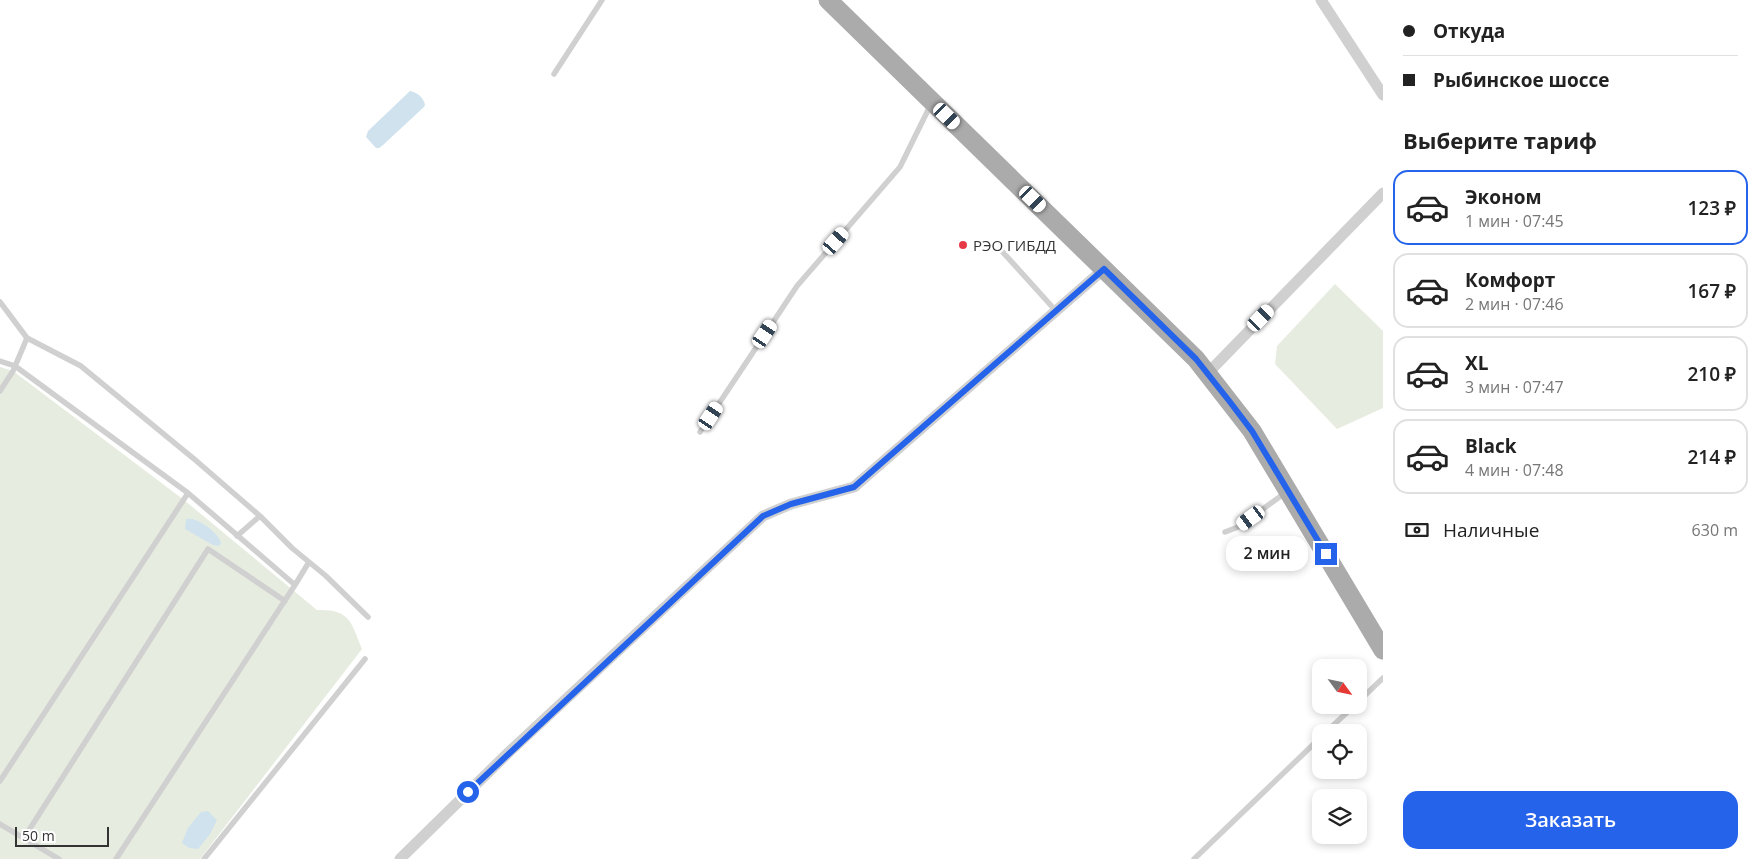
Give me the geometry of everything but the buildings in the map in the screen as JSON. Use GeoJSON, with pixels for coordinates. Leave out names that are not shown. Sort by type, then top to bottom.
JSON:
{"type":"FeatureCollection","features":[{"type":"Feature","properties":{"kind":"main road"},"geometry":{"type":"LineString","coordinates":[[836,4],[932,102],[1196,359],[1252,431],[1383,650]]}},
{"type":"Feature","properties":{"kind":"street"},"geometry":{"type":"LineString","coordinates":[[1322,0],[1383,95]]}},
{"type":"Feature","properties":{"kind":"street"},"geometry":{"type":"LineString","coordinates":[[1207,374],[1383,193]]}},
{"type":"Feature","properties":{"kind":"street"},"geometry":{"type":"LineString","coordinates":[[400,859],[510,752],[763,516],[791,504],[854,487],[1104,269]]}},
{"type":"Feature","properties":{"kind":"lane"},"geometry":{"type":"LineString","coordinates":[[554,74],[602,0]]}},
{"type":"Feature","properties":{"kind":"lane"},"geometry":{"type":"LineString","coordinates":[[700,432],[797,286],[900,167],[932,102]]}},
{"type":"Feature","properties":{"kind":"lane"},"geometry":{"type":"LineString","coordinates":[[1000,249],[1056,311]]}},
{"type":"Feature","properties":{"kind":"lane"},"geometry":{"type":"LineString","coordinates":[[0,302],[27,338],[81,366],[260,516],[292,548],[326,576],[368,616]]}},
{"type":"Feature","properties":{"kind":"lane"},"geometry":{"type":"LineString","coordinates":[[0,391],[15,366],[27,338]]}},
{"type":"Feature","properties":{"kind":"lane"},"geometry":{"type":"LineString","coordinates":[[0,360],[15,366],[188,493],[295,585]]}},
{"type":"Feature","properties":{"kind":"lane"},"geometry":{"type":"LineString","coordinates":[[1224,532],[1238,527],[1288,490]]}},
{"type":"Feature","properties":{"kind":"lane"},"geometry":{"type":"LineString","coordinates":[[0,781],[188,493]]}},
{"type":"Feature","properties":{"kind":"lane"},"geometry":{"type":"LineString","coordinates":[[237,536],[260,516]]}},
{"type":"Feature","properties":{"kind":"lane"},"geometry":{"type":"LineString","coordinates":[[24,838],[208,549],[285,600]]}},
{"type":"Feature","properties":{"kind":"lane"},"geometry":{"type":"LineString","coordinates":[[116,859],[309,562]]}},
{"type":"Feature","properties":{"kind":"lane"},"geometry":{"type":"LineString","coordinates":[[204,859],[365,659]]}},
{"type":"Feature","properties":{"kind":"lane"},"geometry":{"type":"LineString","coordinates":[[1368,692],[1383,678]]}},
{"type":"Feature","properties":{"kind":"lane"},"geometry":{"type":"LineString","coordinates":[[1334,724],[1345,714]]}},
{"type":"Feature","properties":{"kind":"lane"},"geometry":{"type":"LineString","coordinates":[[1194,859],[1312,746]]}},
{"type":"Feature","properties":{"kind":"lane"},"geometry":{"type":"LineString","coordinates":[[0,824],[59,859]]}},
{"type":"Feature","properties":{"kind":"shaded area"},"geometry":{"type":"Polygon","coordinates":[[[1335,284],[1383,331],[1383,408],[1337,429],[1275,364],[1277,346],[1335,284]]]}},
{"type":"Feature","properties":{"kind":"shaded area"},"geometry":{"type":"Polygon","coordinates":[[[0,367],[13,371],[184,500],[317,610],[328,610],[343,615],[348,619],[355,631],[362,649],[200,859],[0,859],[0,367]]]}},
{"type":"Feature","properties":{"kind":"water"},"geometry":{"type":"Polygon","coordinates":[[[410,91],[422,98],[424,107],[383,145],[376,148],[366,137],[368,131],[410,91]]]}},
{"type":"Feature","properties":{"kind":"water"},"geometry":{"type":"Polygon","coordinates":[[[186,519],[196,520],[212,530],[221,543],[219,546],[213,545],[185,529],[186,519]]]}},
{"type":"Feature","properties":{"kind":"water"},"geometry":{"type":"Polygon","coordinates":[[[208,811],[217,820],[210,834],[198,849],[189,848],[182,843],[188,828],[201,812],[208,811]]]}},
{"type":"Feature","properties":{"kind":"place","name":"РЭО ГИБДД"},"geometry":{"type":"Point","coordinates":[963,245]}},
{"type":"Feature","properties":{"kind":"route"},"geometry":{"type":"LineString","coordinates":[[468,792],[763,516],[791,504],[854,487],[1104,269],[1196,359],[1230,402],[1252,431],[1326,554]]}}]}
